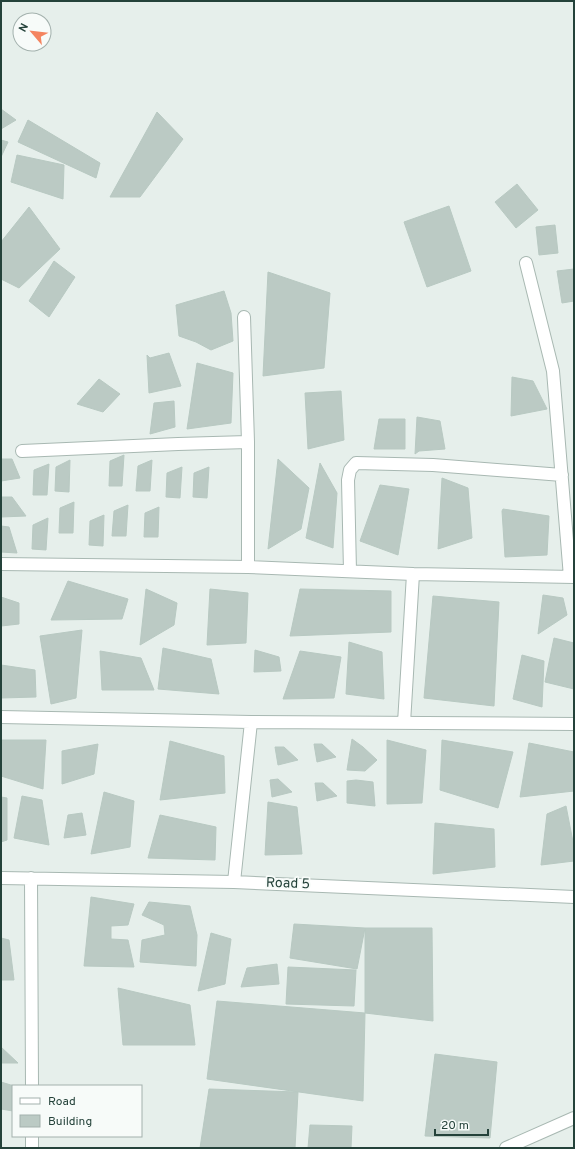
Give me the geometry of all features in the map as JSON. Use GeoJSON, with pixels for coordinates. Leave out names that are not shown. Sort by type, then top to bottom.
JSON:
{"type":"FeatureCollection","features":[{"type":"Feature","properties":{"kind":"street"},"geometry":{"type":"LineString","coordinates":[[1,564],[248,567],[414,574],[572,577],[554,372],[526,263]]}},
{"type":"Feature","properties":{"kind":"street"},"geometry":{"type":"LineString","coordinates":[[244,317],[248,442],[248,567]]}},
{"type":"Feature","properties":{"kind":"street"},"geometry":{"type":"LineString","coordinates":[[22,451],[248,442]]}},
{"type":"Feature","properties":{"kind":"street"},"geometry":{"type":"LineString","coordinates":[[350,571],[348,480],[350,470],[356,463],[433,465],[562,475]]}},
{"type":"Feature","properties":{"kind":"street"},"geometry":{"type":"LineString","coordinates":[[404,723],[414,574]]}},
{"type":"Feature","properties":{"kind":"street"},"geometry":{"type":"LineString","coordinates":[[1,717],[251,722],[574,724]]}},
{"type":"Feature","properties":{"kind":"street"},"geometry":{"type":"LineString","coordinates":[[234,882],[251,722]]}},
{"type":"Feature","properties":{"kind":"street","name":"Road 5"},"geometry":{"type":"LineString","coordinates":[[1,878],[234,882],[574,897]]}},
{"type":"Feature","properties":{"kind":"street"},"geometry":{"type":"LineString","coordinates":[[31,878],[32,1085]]}},
{"type":"Feature","properties":{"kind":"street"},"geometry":{"type":"LineString","coordinates":[[506,1148],[574,1118]]}},
{"type":"Feature","properties":{"kind":"street"},"geometry":{"type":"LineString","coordinates":[[32,1137],[32,1148]]}},
{"type":"Feature","properties":{"kind":"building"},"geometry":{"type":"Polygon","coordinates":[[[1,109],[16,120],[1,129],[1,109]]]}},
{"type":"Feature","properties":{"kind":"building"},"geometry":{"type":"Polygon","coordinates":[[[157,112],[183,139],[140,197],[110,197],[157,112]]]}},
{"type":"Feature","properties":{"kind":"building"},"geometry":{"type":"Polygon","coordinates":[[[28,120],[100,163],[96,178],[18,142],[28,120]]]}},
{"type":"Feature","properties":{"kind":"building"},"geometry":{"type":"Polygon","coordinates":[[[1,140],[8,142],[1,157],[1,140]]]}},
{"type":"Feature","properties":{"kind":"building"},"geometry":{"type":"Polygon","coordinates":[[[17,155],[64,165],[63,199],[11,182],[17,155]]]}},
{"type":"Feature","properties":{"kind":"building"},"geometry":{"type":"Polygon","coordinates":[[[517,184],[538,210],[516,228],[495,202],[517,184]]]}},
{"type":"Feature","properties":{"kind":"building"},"geometry":{"type":"Polygon","coordinates":[[[449,206],[471,271],[427,287],[404,222],[449,206]]]}},
{"type":"Feature","properties":{"kind":"building"},"geometry":{"type":"Polygon","coordinates":[[[29,207],[60,249],[19,288],[1,279],[1,242],[29,207]]]}},
{"type":"Feature","properties":{"kind":"building"},"geometry":{"type":"Polygon","coordinates":[[[555,225],[558,253],[539,255],[536,227],[555,225]]]}},
{"type":"Feature","properties":{"kind":"building"},"geometry":{"type":"Polygon","coordinates":[[[54,261],[75,277],[49,317],[29,301],[54,261]]]}},
{"type":"Feature","properties":{"kind":"building"},"geometry":{"type":"Polygon","coordinates":[[[574,269],[574,301],[562,303],[557,271],[574,269]]]}},
{"type":"Feature","properties":{"kind":"building"},"geometry":{"type":"Polygon","coordinates":[[[268,272],[330,293],[324,368],[263,376],[268,272]]]}},
{"type":"Feature","properties":{"kind":"building"},"geometry":{"type":"Polygon","coordinates":[[[224,291],[231,313],[233,341],[211,350],[196,342],[179,336],[176,305],[224,291]]]}},
{"type":"Feature","properties":{"kind":"building"},"geometry":{"type":"Polygon","coordinates":[[[169,353],[181,386],[149,393],[147,355],[150,358],[169,353]]]}},
{"type":"Feature","properties":{"kind":"building"},"geometry":{"type":"Polygon","coordinates":[[[197,363],[233,373],[231,423],[187,429],[197,363]]]}},
{"type":"Feature","properties":{"kind":"building"},"geometry":{"type":"Polygon","coordinates":[[[512,377],[533,381],[547,409],[511,416],[512,377]]]}},
{"type":"Feature","properties":{"kind":"building"},"geometry":{"type":"Polygon","coordinates":[[[99,379],[120,394],[103,412],[77,404],[99,379]]]}},
{"type":"Feature","properties":{"kind":"building"},"geometry":{"type":"Polygon","coordinates":[[[341,391],[344,440],[308,449],[305,393],[341,391]]]}},
{"type":"Feature","properties":{"kind":"building"},"geometry":{"type":"Polygon","coordinates":[[[174,401],[175,427],[150,434],[154,403],[174,401]]]}},
{"type":"Feature","properties":{"kind":"building"},"geometry":{"type":"Polygon","coordinates":[[[417,417],[440,421],[445,449],[419,451],[415,454],[417,417]]]}},
{"type":"Feature","properties":{"kind":"building"},"geometry":{"type":"Polygon","coordinates":[[[379,419],[405,419],[405,449],[374,449],[379,419]]]}},
{"type":"Feature","properties":{"kind":"building"},"geometry":{"type":"Polygon","coordinates":[[[124,455],[122,486],[109,486],[110,461],[124,455]]]}},
{"type":"Feature","properties":{"kind":"building"},"geometry":{"type":"Polygon","coordinates":[[[1,459],[12,459],[20,478],[1,481],[1,459]]]}},
{"type":"Feature","properties":{"kind":"building"},"geometry":{"type":"Polygon","coordinates":[[[278,459],[309,488],[301,529],[268,549],[278,459]]]}},
{"type":"Feature","properties":{"kind":"building"},"geometry":{"type":"Polygon","coordinates":[[[70,460],[69,492],[55,491],[56,467],[70,460]]]}},
{"type":"Feature","properties":{"kind":"building"},"geometry":{"type":"Polygon","coordinates":[[[152,460],[150,491],[136,491],[138,466],[152,460]]]}},
{"type":"Feature","properties":{"kind":"building"},"geometry":{"type":"Polygon","coordinates":[[[320,463],[337,493],[333,548],[306,538],[320,463]]]}},
{"type":"Feature","properties":{"kind":"building"},"geometry":{"type":"Polygon","coordinates":[[[49,464],[47,495],[33,495],[34,470],[49,464]]]}},
{"type":"Feature","properties":{"kind":"building"},"geometry":{"type":"Polygon","coordinates":[[[182,467],[180,498],[166,497],[167,473],[182,467]]]}},
{"type":"Feature","properties":{"kind":"building"},"geometry":{"type":"Polygon","coordinates":[[[209,467],[207,498],[193,497],[194,473],[209,467]]]}},
{"type":"Feature","properties":{"kind":"building"},"geometry":{"type":"Polygon","coordinates":[[[442,478],[468,488],[472,538],[438,549],[442,478]]]}},
{"type":"Feature","properties":{"kind":"building"},"geometry":{"type":"Polygon","coordinates":[[[380,485],[409,489],[398,555],[360,541],[380,485]]]}},
{"type":"Feature","properties":{"kind":"building"},"geometry":{"type":"Polygon","coordinates":[[[1,497],[12,497],[26,516],[1,517],[1,497]]]}},
{"type":"Feature","properties":{"kind":"building"},"geometry":{"type":"Polygon","coordinates":[[[74,502],[73,533],[59,533],[60,508],[74,502]]]}},
{"type":"Feature","properties":{"kind":"building"},"geometry":{"type":"Polygon","coordinates":[[[128,505],[126,536],[112,536],[114,511],[128,505]]]}},
{"type":"Feature","properties":{"kind":"building"},"geometry":{"type":"Polygon","coordinates":[[[159,507],[158,537],[144,537],[145,513],[159,507]]]}},
{"type":"Feature","properties":{"kind":"building"},"geometry":{"type":"Polygon","coordinates":[[[503,509],[549,516],[547,555],[505,557],[503,509]]]}},
{"type":"Feature","properties":{"kind":"building"},"geometry":{"type":"Polygon","coordinates":[[[104,515],[103,546],[89,545],[90,521],[104,515]]]}},
{"type":"Feature","properties":{"kind":"building"},"geometry":{"type":"Polygon","coordinates":[[[48,518],[46,550],[32,549],[33,525],[48,518]]]}},
{"type":"Feature","properties":{"kind":"building"},"geometry":{"type":"Polygon","coordinates":[[[1,526],[9,527],[17,553],[1,552],[1,526]]]}},
{"type":"Feature","properties":{"kind":"building"},"geometry":{"type":"Polygon","coordinates":[[[68,581],[128,599],[122,619],[51,620],[68,581]]]}},
{"type":"Feature","properties":{"kind":"building"},"geometry":{"type":"Polygon","coordinates":[[[146,589],[177,603],[174,625],[140,645],[146,589]]]}},
{"type":"Feature","properties":{"kind":"building"},"geometry":{"type":"Polygon","coordinates":[[[210,589],[248,593],[246,643],[207,645],[210,589]]]}},
{"type":"Feature","properties":{"kind":"building"},"geometry":{"type":"Polygon","coordinates":[[[300,589],[391,591],[391,632],[290,636],[300,589]]]}},
{"type":"Feature","properties":{"kind":"building"},"geometry":{"type":"Polygon","coordinates":[[[543,595],[563,598],[567,615],[538,634],[543,595]]]}},
{"type":"Feature","properties":{"kind":"building"},"geometry":{"type":"Polygon","coordinates":[[[433,596],[499,602],[494,706],[424,698],[433,596]]]}},
{"type":"Feature","properties":{"kind":"building"},"geometry":{"type":"Polygon","coordinates":[[[1,597],[19,603],[19,624],[1,626],[1,597]]]}},
{"type":"Feature","properties":{"kind":"building"},"geometry":{"type":"Polygon","coordinates":[[[82,630],[76,698],[51,704],[40,636],[82,630]]]}},
{"type":"Feature","properties":{"kind":"building"},"geometry":{"type":"Polygon","coordinates":[[[554,638],[574,643],[574,689],[545,682],[554,638]]]}},
{"type":"Feature","properties":{"kind":"building"},"geometry":{"type":"Polygon","coordinates":[[[349,642],[382,652],[384,699],[346,694],[349,642]]]}},
{"type":"Feature","properties":{"kind":"building"},"geometry":{"type":"Polygon","coordinates":[[[163,648],[211,659],[219,694],[158,689],[163,648]]]}},
{"type":"Feature","properties":{"kind":"building"},"geometry":{"type":"Polygon","coordinates":[[[255,650],[279,657],[281,671],[254,672],[255,650]]]}},
{"type":"Feature","properties":{"kind":"building"},"geometry":{"type":"Polygon","coordinates":[[[100,651],[141,658],[154,690],[102,690],[100,651]]]}},
{"type":"Feature","properties":{"kind":"building"},"geometry":{"type":"Polygon","coordinates":[[[300,651],[341,657],[334,698],[283,699],[300,651]]]}},
{"type":"Feature","properties":{"kind":"building"},"geometry":{"type":"Polygon","coordinates":[[[522,655],[544,661],[542,707],[513,699],[522,655]]]}},
{"type":"Feature","properties":{"kind":"building"},"geometry":{"type":"Polygon","coordinates":[[[1,665],[35,670],[36,697],[1,698],[1,665]]]}},
{"type":"Feature","properties":{"kind":"building"},"geometry":{"type":"Polygon","coordinates":[[[352,739],[377,760],[365,771],[347,770],[352,739]]]}},
{"type":"Feature","properties":{"kind":"building"},"geometry":{"type":"Polygon","coordinates":[[[2,740],[46,740],[43,789],[1,776],[2,740]]]}},
{"type":"Feature","properties":{"kind":"building"},"geometry":{"type":"Polygon","coordinates":[[[387,740],[426,750],[422,803],[387,804],[387,740]]]}},
{"type":"Feature","properties":{"kind":"building"},"geometry":{"type":"Polygon","coordinates":[[[442,740],[513,752],[498,808],[440,790],[442,740]]]}},
{"type":"Feature","properties":{"kind":"building"},"geometry":{"type":"Polygon","coordinates":[[[170,741],[224,756],[225,793],[160,800],[170,741]]]}},
{"type":"Feature","properties":{"kind":"building"},"geometry":{"type":"Polygon","coordinates":[[[529,743],[574,752],[574,791],[520,797],[529,743]]]}},
{"type":"Feature","properties":{"kind":"building"},"geometry":{"type":"Polygon","coordinates":[[[98,744],[94,774],[62,784],[62,751],[98,744]]]}},
{"type":"Feature","properties":{"kind":"building"},"geometry":{"type":"Polygon","coordinates":[[[314,744],[322,744],[336,757],[317,762],[314,744]]]}},
{"type":"Feature","properties":{"kind":"building"},"geometry":{"type":"Polygon","coordinates":[[[275,747],[284,747],[298,760],[278,765],[275,747]]]}},
{"type":"Feature","properties":{"kind":"building"},"geometry":{"type":"Polygon","coordinates":[[[278,779],[292,792],[272,797],[270,780],[278,779]]]}},
{"type":"Feature","properties":{"kind":"building"},"geometry":{"type":"Polygon","coordinates":[[[356,780],[373,782],[375,806],[347,803],[347,781],[356,780]]]}},
{"type":"Feature","properties":{"kind":"building"},"geometry":{"type":"Polygon","coordinates":[[[315,783],[323,783],[337,796],[317,801],[315,783]]]}},
{"type":"Feature","properties":{"kind":"building"},"geometry":{"type":"Polygon","coordinates":[[[104,792],[134,801],[130,847],[91,854],[104,792]]]}},
{"type":"Feature","properties":{"kind":"building"},"geometry":{"type":"Polygon","coordinates":[[[22,796],[42,800],[49,845],[14,838],[22,796]]]}},
{"type":"Feature","properties":{"kind":"building"},"geometry":{"type":"Polygon","coordinates":[[[1,797],[7,798],[7,840],[1,842],[1,797]]]}},
{"type":"Feature","properties":{"kind":"building"},"geometry":{"type":"Polygon","coordinates":[[[268,802],[297,807],[302,854],[265,855],[268,802]]]}},
{"type":"Feature","properties":{"kind":"building"},"geometry":{"type":"Polygon","coordinates":[[[566,806],[574,847],[574,861],[541,865],[547,814],[566,806]]]}},
{"type":"Feature","properties":{"kind":"building"},"geometry":{"type":"Polygon","coordinates":[[[82,813],[86,835],[64,838],[68,815],[82,813]]]}},
{"type":"Feature","properties":{"kind":"building"},"geometry":{"type":"Polygon","coordinates":[[[160,815],[216,827],[215,860],[148,858],[160,815]]]}},
{"type":"Feature","properties":{"kind":"building"},"geometry":{"type":"Polygon","coordinates":[[[435,823],[494,829],[495,867],[433,874],[435,823]]]}},
{"type":"Feature","properties":{"kind":"building"},"geometry":{"type":"Polygon","coordinates":[[[91,897],[134,904],[128,925],[111,926],[111,939],[128,940],[134,967],[84,966],[91,897]]]}},
{"type":"Feature","properties":{"kind":"building"},"geometry":{"type":"Polygon","coordinates":[[[149,902],[190,906],[197,935],[196,966],[140,962],[142,940],[165,935],[164,925],[142,915],[149,902]]]}},
{"type":"Feature","properties":{"kind":"building"},"geometry":{"type":"Polygon","coordinates":[[[294,924],[365,928],[357,969],[290,958],[294,924]]]}},
{"type":"Feature","properties":{"kind":"building"},"geometry":{"type":"Polygon","coordinates":[[[365,928],[432,928],[433,1021],[365,1013],[365,928]]]}},
{"type":"Feature","properties":{"kind":"building"},"geometry":{"type":"Polygon","coordinates":[[[211,933],[231,939],[225,984],[198,991],[211,933]]]}},
{"type":"Feature","properties":{"kind":"building"},"geometry":{"type":"Polygon","coordinates":[[[1,938],[9,940],[14,980],[1,980],[1,938]]]}},
{"type":"Feature","properties":{"kind":"building"},"geometry":{"type":"Polygon","coordinates":[[[277,964],[279,984],[241,987],[247,968],[277,964]]]}},
{"type":"Feature","properties":{"kind":"building"},"geometry":{"type":"Polygon","coordinates":[[[288,967],[356,970],[354,1006],[286,1004],[288,967]]]}},
{"type":"Feature","properties":{"kind":"building"},"geometry":{"type":"Polygon","coordinates":[[[118,988],[190,1005],[195,1045],[123,1045],[118,988]]]}},
{"type":"Feature","properties":{"kind":"building"},"geometry":{"type":"Polygon","coordinates":[[[217,1001],[365,1013],[363,1101],[207,1079],[217,1001]]]}},
{"type":"Feature","properties":{"kind":"building"},"geometry":{"type":"Polygon","coordinates":[[[1,1047],[18,1063],[1,1063],[1,1047]]]}},
{"type":"Feature","properties":{"kind":"building"},"geometry":{"type":"Polygon","coordinates":[[[435,1054],[497,1062],[490,1138],[425,1136],[435,1054]]]}},
{"type":"Feature","properties":{"kind":"building"},"geometry":{"type":"Polygon","coordinates":[[[1,1082],[12,1085],[12,1111],[1,1109],[1,1082]]]}},
{"type":"Feature","properties":{"kind":"building"},"geometry":{"type":"Polygon","coordinates":[[[209,1089],[298,1092],[295,1148],[200,1148],[209,1089]]]}},
{"type":"Feature","properties":{"kind":"building"},"geometry":{"type":"Polygon","coordinates":[[[310,1125],[352,1126],[351,1148],[308,1148],[310,1125]]]}}]}
